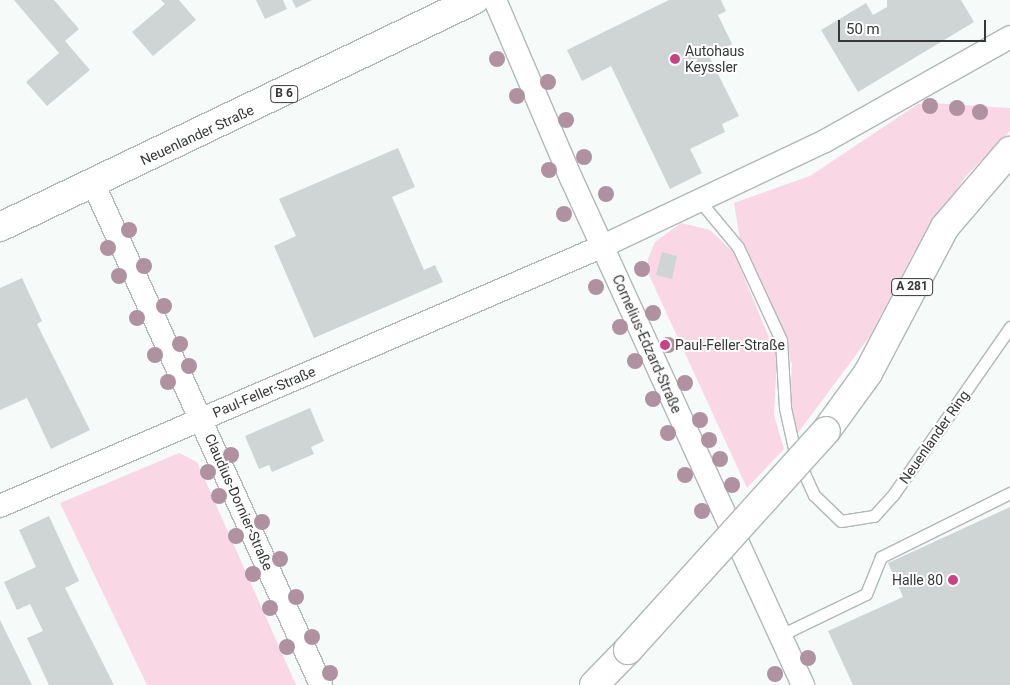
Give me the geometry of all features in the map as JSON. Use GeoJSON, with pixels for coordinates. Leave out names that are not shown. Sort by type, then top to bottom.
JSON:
{"type":"FeatureCollection","features":[{"type":"Feature","properties":{"kind":"main road","name":"Neuenlander Straße"},"geometry":{"type":"LineString","coordinates":[[0,227],[474,0]]}},
{"type":"Feature","properties":{"kind":"main road","name":"A 281"},"geometry":{"type":"LineString","coordinates":[[594,685],[729,542],[826,431],[868,373],[945,228],[1010,151]]}},
{"type":"Feature","properties":{"kind":"street","name":"Cornelius-Edzard-Straße"},"geometry":{"type":"LineString","coordinates":[[495,0],[603,246],[803,685]]}},
{"type":"Feature","properties":{"kind":"street","name":"Paul-Feller-Straße"},"geometry":{"type":"LineString","coordinates":[[0,506],[603,246],[825,140],[1010,37]]}},
{"type":"Feature","properties":{"kind":"street","name":"Claudius-Dornier-Straße"},"geometry":{"type":"LineString","coordinates":[[93,183],[320,685]]}},
{"type":"Feature","properties":{"kind":"lane","name":"Neuenlander Ring"},"geometry":{"type":"LineString","coordinates":[[699,200],[738,247],[781,340],[785,408],[795,453],[814,495],[841,521],[874,516],[893,495],[1010,327]]}},
{"type":"Feature","properties":{"kind":"lane"},"geometry":{"type":"LineString","coordinates":[[781,636],[866,594],[881,558],[1010,494]]}},
{"type":"Feature","properties":{"kind":"shaded area"},"geometry":{"type":"Polygon","coordinates":[[[932,103],[1010,108],[1010,131],[966,176],[913,254],[870,336],[795,437],[790,406],[792,364],[740,240],[734,203],[810,176],[918,104],[932,103]]]}},
{"type":"Feature","properties":{"kind":"shaded area"},"geometry":{"type":"Polygon","coordinates":[[[681,223],[710,230],[734,253],[777,357],[774,415],[784,449],[747,488],[648,273],[648,259],[655,242],[681,223]]]}},
{"type":"Feature","properties":{"kind":"shaded area"},"geometry":{"type":"Polygon","coordinates":[[[179,453],[197,462],[296,685],[147,685],[60,503],[179,453]]]}},
{"type":"Feature","properties":{"kind":"building"},"geometry":{"type":"Polygon","coordinates":[[[14,0],[54,0],[79,29],[65,41],[90,70],[47,106],[26,82],[59,53],[14,0]]]}},
{"type":"Feature","properties":{"kind":"building"},"geometry":{"type":"Polygon","coordinates":[[[161,0],[179,0],[196,20],[153,56],[132,32],[165,4],[161,0]]]}},
{"type":"Feature","properties":{"kind":"building"},"geometry":{"type":"Polygon","coordinates":[[[256,0],[283,0],[287,9],[265,19],[256,0]]]}},
{"type":"Feature","properties":{"kind":"building"},"geometry":{"type":"Polygon","coordinates":[[[292,0],[312,0],[296,8],[292,0]]]}},
{"type":"Feature","properties":{"kind":"building"},"geometry":{"type":"Polygon","coordinates":[[[669,0],[721,0],[726,11],[718,15],[732,44],[709,56],[739,116],[722,124],[725,132],[690,149],[702,173],[670,189],[611,66],[582,81],[567,50],[669,0]]]}},
{"type":"Feature","properties":{"kind":"building"},"geometry":{"type":"Polygon","coordinates":[[[887,0],[961,0],[974,22],[858,92],[821,30],[866,3],[873,15],[887,7],[887,0]]]}},
{"type":"Feature","properties":{"kind":"building"},"geometry":{"type":"Polygon","coordinates":[[[398,148],[415,187],[392,197],[424,270],[435,265],[443,282],[314,338],[274,246],[296,236],[279,199],[398,148]]]}},
{"type":"Feature","properties":{"kind":"building"},"geometry":{"type":"Polygon","coordinates":[[[662,252],[677,256],[672,279],[656,275],[662,252]]]}},
{"type":"Feature","properties":{"kind":"building"},"geometry":{"type":"Polygon","coordinates":[[[22,278],[42,321],[37,324],[90,430],[51,449],[27,398],[0,410],[0,288],[22,278]]]}},
{"type":"Feature","properties":{"kind":"building"},"geometry":{"type":"Polygon","coordinates":[[[310,408],[324,441],[311,447],[314,454],[272,472],[269,465],[259,469],[245,436],[310,408]]]}},
{"type":"Feature","properties":{"kind":"building","name":"Halle 80"},"geometry":{"type":"Polygon","coordinates":[[[1010,507],[1010,685],[853,685],[828,631],[903,597],[888,563],[1010,507]]]}},
{"type":"Feature","properties":{"kind":"building"},"geometry":{"type":"Polygon","coordinates":[[[49,516],[79,581],[65,588],[114,685],[49,685],[27,638],[43,631],[30,604],[17,610],[4,582],[36,567],[19,530],[49,516]]]}},
{"type":"Feature","properties":{"kind":"building"},"geometry":{"type":"Polygon","coordinates":[[[0,620],[32,685],[0,685],[0,620]]]}},
{"type":"Feature","properties":{"kind":"place","name":"Autohaus Keyssler"},"geometry":{"type":"Point","coordinates":[675,59]}},
{"type":"Feature","properties":{"kind":"place","name":"Paul-Feller-Straße"},"geometry":{"type":"Point","coordinates":[665,345]}},
{"type":"Feature","properties":{"kind":"place","name":"Halle 80"},"geometry":{"type":"Point","coordinates":[953,580]}}]}
